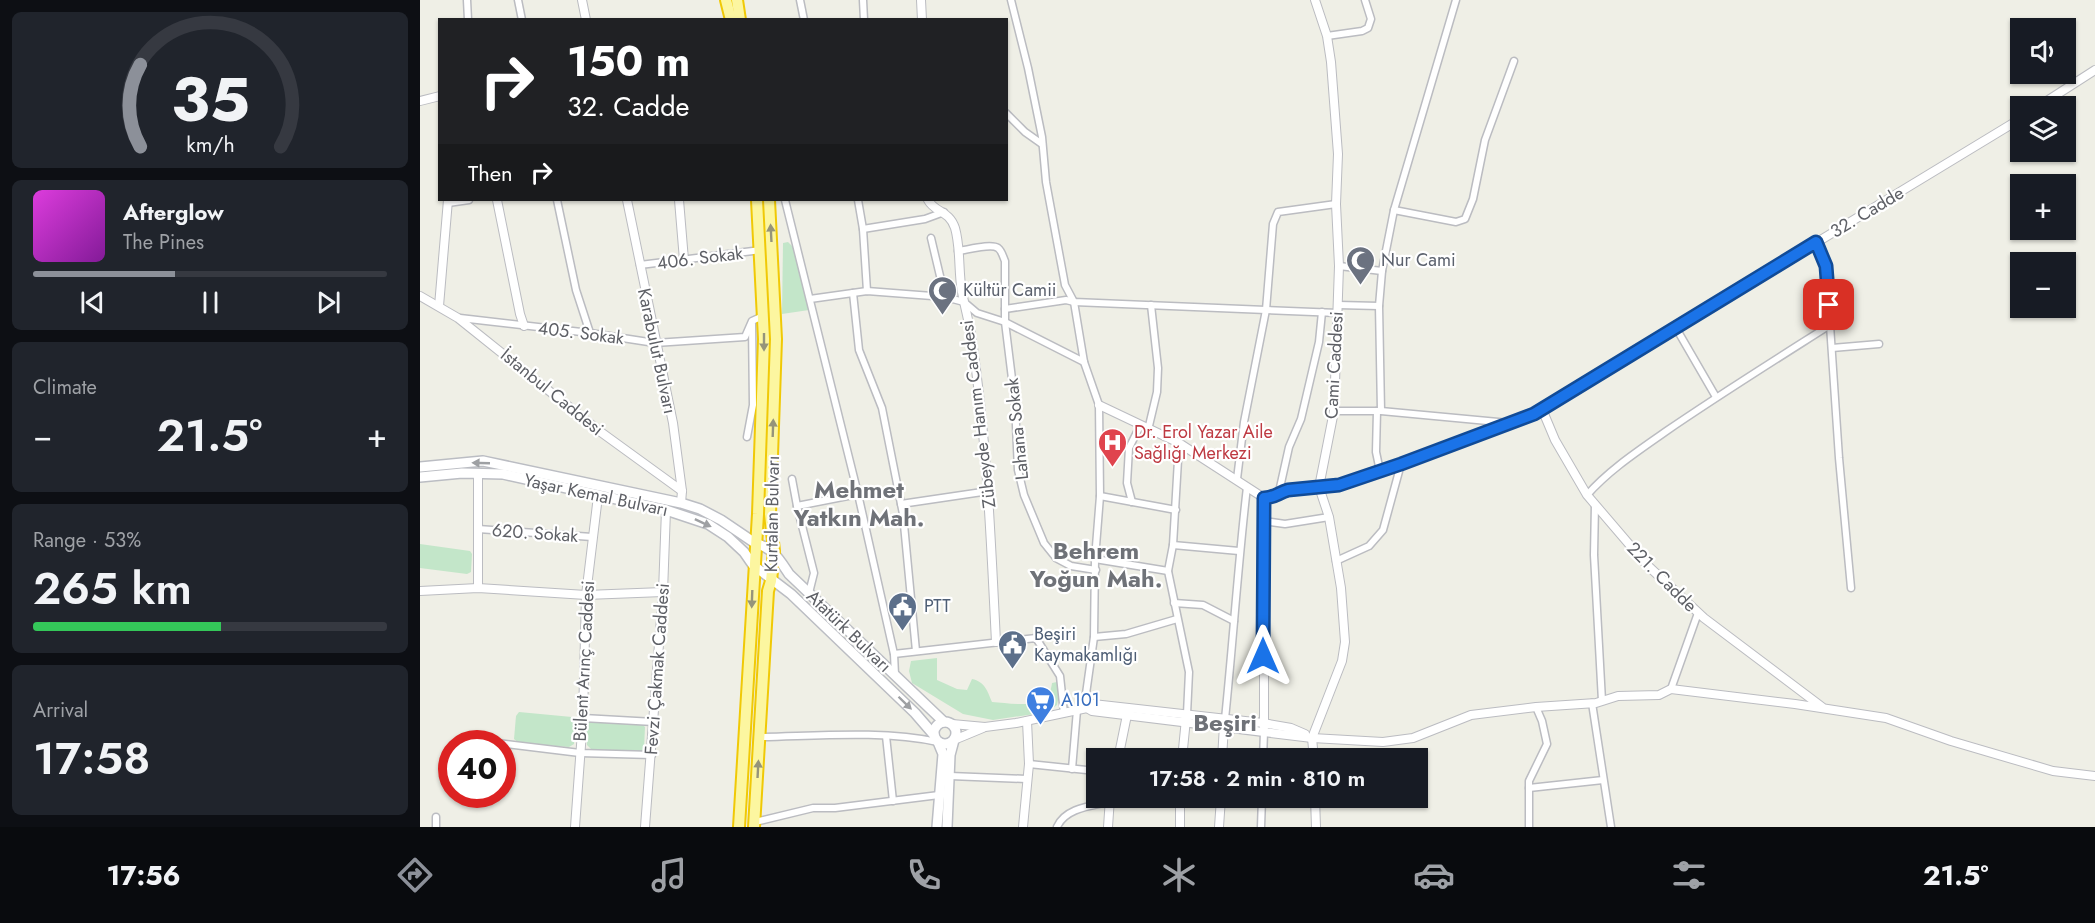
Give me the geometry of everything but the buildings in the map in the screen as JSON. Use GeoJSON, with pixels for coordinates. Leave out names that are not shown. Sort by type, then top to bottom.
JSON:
{"type":"FeatureCollection","features":[{"type":"Feature","properties":{"kind":"highway"},"geometry":{"type":"LineString","coordinates":[[726,0],[730,18]]}},
{"type":"Feature","properties":{"kind":"highway"},"geometry":{"type":"LineString","coordinates":[[737,0],[740,18]]}},
{"type":"Feature","properties":{"kind":"highway","name":"Kurtalan Bulvarı"},"geometry":{"type":"LineString","coordinates":[[739,827],[764,339],[757,201]]}},
{"type":"Feature","properties":{"kind":"highway","name":"Kurtalan Bulvarı"},"geometry":{"type":"LineString","coordinates":[[754,824],[768,591],[774,551],[770,514],[777,339],[769,201]]}},
{"type":"Feature","properties":{"kind":"main road","name":"Yaşar Kemal Bulvarı"},"geometry":{"type":"LineString","coordinates":[[420,467],[483,461],[681,503],[700,509],[721,520],[755,543]]}},
{"type":"Feature","properties":{"kind":"main road","name":"Yaşar Kemal Bulvarı"},"geometry":{"type":"LineString","coordinates":[[420,477],[478,472],[503,474],[666,510],[708,524],[728,537],[744,552],[753,565]]}},
{"type":"Feature","properties":{"kind":"main road"},"geometry":{"type":"LineString","coordinates":[[755,543],[774,551]]}},
{"type":"Feature","properties":{"kind":"main road","name":"Atatürk Bulvarı"},"geometry":{"type":"LineString","coordinates":[[774,551],[789,574],[948,723]]}},
{"type":"Feature","properties":{"kind":"main road","name":"Atatürk Bulvarı"},"geometry":{"type":"LineString","coordinates":[[753,565],[791,594],[915,712],[936,738]]}},
{"type":"Feature","properties":{"kind":"main road"},"geometry":{"type":"LineString","coordinates":[[937,827],[943,754],[936,738],[937,725],[948,723],[956,734],[950,755],[947,827]]}},
{"type":"Feature","properties":{"kind":"main road"},"geometry":{"type":"LineString","coordinates":[[936,738],[945,745],[954,740]]}},
{"type":"Feature","properties":{"kind":"street"},"geometry":{"type":"LineString","coordinates":[[467,0],[468,18]]}},
{"type":"Feature","properties":{"kind":"street"},"geometry":{"type":"LineString","coordinates":[[518,0],[522,18]]}},
{"type":"Feature","properties":{"kind":"street"},"geometry":{"type":"LineString","coordinates":[[582,0],[586,18]]}},
{"type":"Feature","properties":{"kind":"street"},"geometry":{"type":"LineString","coordinates":[[800,0],[804,18]]}},
{"type":"Feature","properties":{"kind":"street"},"geometry":{"type":"LineString","coordinates":[[863,0],[864,18]]}},
{"type":"Feature","properties":{"kind":"street"},"geometry":{"type":"LineString","coordinates":[[921,0],[922,18]]}},
{"type":"Feature","properties":{"kind":"street"},"geometry":{"type":"LineString","coordinates":[[1011,0],[1028,68],[1065,285],[1074,302],[1084,362],[1099,405],[1100,496],[1095,559],[1094,637],[1072,769]]}},
{"type":"Feature","properties":{"kind":"street","name":"Cami Caddesi"},"geometry":{"type":"LineString","coordinates":[[1313,748],[1312,738],[1342,661],[1345,642],[1341,588],[1329,517],[1319,487],[1334,411],[1339,266],[1336,204],[1338,154],[1331,62],[1327,36],[1315,0]]}},
{"type":"Feature","properties":{"kind":"street"},"geometry":{"type":"LineString","coordinates":[[1327,36],[1368,28],[1371,19],[1365,0]]}},
{"type":"Feature","properties":{"kind":"street"},"geometry":{"type":"LineString","coordinates":[[1380,471],[1376,452],[1379,411],[1378,306],[1382,271],[1394,210],[1456,0]]}},
{"type":"Feature","properties":{"kind":"street"},"geometry":{"type":"LineString","coordinates":[[1394,210],[1456,222],[1465,219],[1473,199],[1485,140],[1514,61]]}},
{"type":"Feature","properties":{"kind":"street"},"geometry":{"type":"LineString","coordinates":[[2055,96],[2095,70]]}},
{"type":"Feature","properties":{"kind":"street"},"geometry":{"type":"LineString","coordinates":[[420,101],[438,99]]}},
{"type":"Feature","properties":{"kind":"street"},"geometry":{"type":"LineString","coordinates":[[1008,115],[1024,132],[1042,144]]}},
{"type":"Feature","properties":{"kind":"street","name":"32. Cadde"},"geometry":{"type":"LineString","coordinates":[[1264,498],[1272,498],[1280,492],[1339,485],[1401,464],[1542,409],[2010,124]]}},
{"type":"Feature","properties":{"kind":"street"},"geometry":{"type":"LineString","coordinates":[[439,306],[448,201]]}},
{"type":"Feature","properties":{"kind":"street"},"geometry":{"type":"LineString","coordinates":[[497,201],[524,326]]}},
{"type":"Feature","properties":{"kind":"street"},"geometry":{"type":"LineString","coordinates":[[557,201],[576,290],[590,333]]}},
{"type":"Feature","properties":{"kind":"street","name":"Karabulut Bulvarı"},"geometry":{"type":"LineString","coordinates":[[627,201],[673,423],[682,491],[681,503]]}},
{"type":"Feature","properties":{"kind":"street"},"geometry":{"type":"LineString","coordinates":[[679,201],[684,260]]}},
{"type":"Feature","properties":{"kind":"street"},"geometry":{"type":"LineString","coordinates":[[785,201],[858,494],[894,654],[895,675]]}},
{"type":"Feature","properties":{"kind":"street"},"geometry":{"type":"LineString","coordinates":[[858,201],[863,229],[867,291]]}},
{"type":"Feature","properties":{"kind":"street","name":"Zübeyde Hanım Caddesi"},"geometry":{"type":"LineString","coordinates":[[929,201],[950,217],[955,229],[964,302],[972,340],[989,491],[996,642]]}},
{"type":"Feature","properties":{"kind":"street"},"geometry":{"type":"LineString","coordinates":[[1237,479],[1244,422],[1266,310],[1273,224],[1278,212],[1336,204]]}},
{"type":"Feature","properties":{"kind":"street"},"geometry":{"type":"LineString","coordinates":[[863,229],[925,219],[944,212]]}},
{"type":"Feature","properties":{"kind":"street"},"geometry":{"type":"LineString","coordinates":[[931,238],[945,297]]}},
{"type":"Feature","properties":{"kind":"street"},"geometry":{"type":"LineString","coordinates":[[1816,242],[1826,266],[1839,458],[1851,588]]}},
{"type":"Feature","properties":{"kind":"street","name":"Lahana Sokak"},"geometry":{"type":"LineString","coordinates":[[958,251],[992,246],[998,248],[1005,261],[1005,322],[1015,403],[1018,470],[1024,495],[1044,543],[1056,558],[1071,566],[1096,570]]}},
{"type":"Feature","properties":{"kind":"street","name":"406. Sokak"},"geometry":{"type":"LineString","coordinates":[[640,265],[761,250]]}},
{"type":"Feature","properties":{"kind":"street"},"geometry":{"type":"LineString","coordinates":[[1339,266],[1382,271]]}},
{"type":"Feature","properties":{"kind":"street"},"geometry":{"type":"LineString","coordinates":[[810,299],[867,291],[945,297],[964,302],[977,313],[1005,322],[1084,362]]}},
{"type":"Feature","properties":{"kind":"street"},"geometry":{"type":"LineString","coordinates":[[853,293],[859,350],[882,408],[901,504],[916,651]]}},
{"type":"Feature","properties":{"kind":"street","name":"İstanbul Caddesi"},"geometry":{"type":"LineString","coordinates":[[420,296],[458,318],[545,385],[598,430],[682,491]]}},
{"type":"Feature","properties":{"kind":"street"},"geometry":{"type":"LineString","coordinates":[[1005,309],[1066,300],[1322,312],[1378,306]]}},
{"type":"Feature","properties":{"kind":"street"},"geometry":{"type":"LineString","coordinates":[[1148,430],[1158,392],[1158,368],[1151,305]]}},
{"type":"Feature","properties":{"kind":"street"},"geometry":{"type":"LineString","coordinates":[[1280,492],[1289,447],[1301,419],[1319,342],[1322,312]]}},
{"type":"Feature","properties":{"kind":"street","name":"405. Sokak"},"geometry":{"type":"LineString","coordinates":[[458,318],[655,343],[746,337],[752,321],[763,316]]}},
{"type":"Feature","properties":{"kind":"street"},"geometry":{"type":"LineString","coordinates":[[747,437],[753,405],[752,321]]}},
{"type":"Feature","properties":{"kind":"street"},"geometry":{"type":"LineString","coordinates":[[1587,495],[1600,480],[1716,397],[1830,325]]}},
{"type":"Feature","properties":{"kind":"street"},"geometry":{"type":"LineString","coordinates":[[1676,328],[1716,397]]}},
{"type":"Feature","properties":{"kind":"street"},"geometry":{"type":"LineString","coordinates":[[1832,348],[1879,344]]}},
{"type":"Feature","properties":{"kind":"street"},"geometry":{"type":"LineString","coordinates":[[1099,405],[1179,443],[1264,498],[1263,748]]}},
{"type":"Feature","properties":{"kind":"street","name":"221. Cadde"},"geometry":{"type":"LineString","coordinates":[[1542,409],[1555,440],[1587,495],[1647,564],[1698,613],[1823,708]]}},
{"type":"Feature","properties":{"kind":"street"},"geometry":{"type":"LineString","coordinates":[[1334,411],[1379,411],[1510,423]]}},
{"type":"Feature","properties":{"kind":"street"},"geometry":{"type":"LineString","coordinates":[[1132,502],[1127,483],[1129,448],[1140,426]]}},
{"type":"Feature","properties":{"kind":"street"},"geometry":{"type":"LineString","coordinates":[[1179,443],[1173,545],[1168,571],[1189,672],[1183,748]]}},
{"type":"Feature","properties":{"kind":"street"},"geometry":{"type":"LineString","coordinates":[[1336,561],[1369,546],[1383,530],[1401,464]]}},
{"type":"Feature","properties":{"kind":"street"},"geometry":{"type":"LineString","coordinates":[[478,472],[478,588]]}},
{"type":"Feature","properties":{"kind":"street"},"geometry":{"type":"LineString","coordinates":[[792,479],[814,573],[809,593]]}},
{"type":"Feature","properties":{"kind":"street"},"geometry":{"type":"LineString","coordinates":[[1223,748],[1239,550],[1247,487]]}},
{"type":"Feature","properties":{"kind":"street"},"geometry":{"type":"LineString","coordinates":[[901,504],[989,491]]}},
{"type":"Feature","properties":{"kind":"street"},"geometry":{"type":"LineString","coordinates":[[797,506],[858,494]]}},
{"type":"Feature","properties":{"kind":"street","name":"Bülent Arınç Caddesi"},"geometry":{"type":"LineString","coordinates":[[575,827],[582,718],[586,596],[598,496]]}},
{"type":"Feature","properties":{"kind":"street"},"geometry":{"type":"LineString","coordinates":[[1100,496],[1176,510]]}},
{"type":"Feature","properties":{"kind":"street"},"geometry":{"type":"LineString","coordinates":[[1595,504],[1594,555],[1602,701]]}},
{"type":"Feature","properties":{"kind":"street","name":"Fevzi Çakmak Caddesi"},"geometry":{"type":"LineString","coordinates":[[645,827],[663,592],[666,510]]}},
{"type":"Feature","properties":{"kind":"street"},"geometry":{"type":"LineString","coordinates":[[1264,521],[1285,524],[1329,517]]}},
{"type":"Feature","properties":{"kind":"street","name":"620. Sokak"},"geometry":{"type":"LineString","coordinates":[[478,529],[592,537]]}},
{"type":"Feature","properties":{"kind":"street"},"geometry":{"type":"LineString","coordinates":[[1173,545],[1239,550]]}},
{"type":"Feature","properties":{"kind":"street"},"geometry":{"type":"LineString","coordinates":[[1095,559],[1168,571]]}},
{"type":"Feature","properties":{"kind":"street"},"geometry":{"type":"LineString","coordinates":[[420,591],[478,588],[586,596],[663,592]]}},
{"type":"Feature","properties":{"kind":"street"},"geometry":{"type":"LineString","coordinates":[[1174,603],[1203,605],[1234,621]]}},
{"type":"Feature","properties":{"kind":"street"},"geometry":{"type":"LineString","coordinates":[[1671,690],[1698,613]]}},
{"type":"Feature","properties":{"kind":"street"},"geometry":{"type":"LineString","coordinates":[[1094,637],[1126,634],[1177,619]]}},
{"type":"Feature","properties":{"kind":"street"},"geometry":{"type":"LineString","coordinates":[[894,654],[1036,638],[1060,676],[1065,713]]}},
{"type":"Feature","properties":{"kind":"street"},"geometry":{"type":"LineString","coordinates":[[954,740],[986,727],[1083,709],[1127,711],[1186,718],[1312,738],[1383,742],[1413,738],[1471,715],[1536,707],[1592,704],[1618,696],[1659,695],[1671,690],[1886,718],[1952,741],[2053,771],[2095,776]]}},
{"type":"Feature","properties":{"kind":"street"},"geometry":{"type":"LineString","coordinates":[[1592,704],[1611,827]]}},
{"type":"Feature","properties":{"kind":"street"},"geometry":{"type":"LineString","coordinates":[[1529,827],[1529,781],[1547,744],[1536,707]]}},
{"type":"Feature","properties":{"kind":"street"},"geometry":{"type":"LineString","coordinates":[[1120,748],[1127,711]]}},
{"type":"Feature","properties":{"kind":"street"},"geometry":{"type":"LineString","coordinates":[[582,718],[654,722]]}},
{"type":"Feature","properties":{"kind":"street"},"geometry":{"type":"LineString","coordinates":[[1023,827],[1029,764],[1027,721]]}},
{"type":"Feature","properties":{"kind":"street"},"geometry":{"type":"LineString","coordinates":[[948,723],[986,727]]}},
{"type":"Feature","properties":{"kind":"street"},"geometry":{"type":"LineString","coordinates":[[1224,723],[1263,723],[1291,728],[1312,738]]}},
{"type":"Feature","properties":{"kind":"street"},"geometry":{"type":"LineString","coordinates":[[885,736],[893,801]]}},
{"type":"Feature","properties":{"kind":"street"},"geometry":{"type":"LineString","coordinates":[[759,737],[936,738]]}},
{"type":"Feature","properties":{"kind":"street"},"geometry":{"type":"LineString","coordinates":[[516,745],[580,753],[652,755]]}},
{"type":"Feature","properties":{"kind":"street"},"geometry":{"type":"LineString","coordinates":[[1029,764],[1086,770]]}},
{"type":"Feature","properties":{"kind":"street"},"geometry":{"type":"LineString","coordinates":[[950,776],[1026,779]]}},
{"type":"Feature","properties":{"kind":"street"},"geometry":{"type":"LineString","coordinates":[[1529,788],[1603,780]]}},
{"type":"Feature","properties":{"kind":"street"},"geometry":{"type":"LineString","coordinates":[[754,824],[813,808],[835,808],[939,795]]}},
{"type":"Feature","properties":{"kind":"street"},"geometry":{"type":"LineString","coordinates":[[1057,827],[1060,820],[1067,814],[1086,808]]}},
{"type":"Feature","properties":{"kind":"street"},"geometry":{"type":"LineString","coordinates":[[1108,827],[1109,808]]}},
{"type":"Feature","properties":{"kind":"street"},"geometry":{"type":"LineString","coordinates":[[1180,808],[1180,827]]}},
{"type":"Feature","properties":{"kind":"street"},"geometry":{"type":"LineString","coordinates":[[1219,827],[1220,808]]}},
{"type":"Feature","properties":{"kind":"street"},"geometry":{"type":"LineString","coordinates":[[1261,827],[1262,808]]}},
{"type":"Feature","properties":{"kind":"street"},"geometry":{"type":"LineString","coordinates":[[1315,808],[1316,827]]}},
{"type":"Feature","properties":{"kind":"street"},"geometry":{"type":"LineString","coordinates":[[436,817],[436,827]]}},
{"type":"Feature","properties":{"kind":"green space"},"geometry":{"type":"Polygon","coordinates":[[[788,242],[794,248],[809,310],[782,314],[783,243],[788,242]]]}},
{"type":"Feature","properties":{"kind":"green space"},"geometry":{"type":"Polygon","coordinates":[[[420,544],[470,551],[472,554],[471,572],[467,574],[420,568],[420,544]]]}},
{"type":"Feature","properties":{"kind":"green space"},"geometry":{"type":"Polygon","coordinates":[[[937,658],[937,680],[957,689],[967,690],[972,679],[983,684],[992,702],[1029,704],[1044,698],[1052,683],[1057,682],[1059,695],[1057,705],[1048,712],[993,720],[963,714],[912,683],[909,671],[911,661],[937,658]]]}},
{"type":"Feature","properties":{"kind":"green space"},"geometry":{"type":"Polygon","coordinates":[[[519,712],[572,717],[575,720],[574,744],[569,747],[519,743],[516,741],[515,730],[516,716],[519,712]]]}},
{"type":"Feature","properties":{"kind":"green space"},"geometry":{"type":"Polygon","coordinates":[[[591,721],[641,723],[645,727],[644,749],[640,754],[592,750],[587,745],[587,724],[591,721]]]}},
{"type":"Feature","properties":{"kind":"place","name":"Nur Cami"},"geometry":{"type":"Point","coordinates":[1360,286]}},
{"type":"Feature","properties":{"kind":"place","name":"Kültür Camii"},"geometry":{"type":"Point","coordinates":[942,316]}},
{"type":"Feature","properties":{"kind":"place","name":"Dr. Erol Yazar Aile Sağlığı Merkezi"},"geometry":{"type":"Point","coordinates":[1113,468]}},
{"type":"Feature","properties":{"kind":"place","name":"PTT"},"geometry":{"type":"Point","coordinates":[903,632]}},
{"type":"Feature","properties":{"kind":"place","name":"Beşiri Kaymakamlığı"},"geometry":{"type":"Point","coordinates":[1013,670]}},
{"type":"Feature","properties":{"kind":"place","name":"A101"},"geometry":{"type":"Point","coordinates":[1040,726]}},
{"type":"Feature","properties":{"kind":"district","name":"Mehmet Yatkın Mah."},"geometry":{"type":"Point","coordinates":[859,503]}},
{"type":"Feature","properties":{"kind":"district","name":"Behrem Yoğun Mah."},"geometry":{"type":"Point","coordinates":[1096,564]}},
{"type":"Feature","properties":{"kind":"district","name":"Beşiri"},"geometry":{"type":"Point","coordinates":[1225,722]}},
{"type":"Feature","properties":{"kind":"route"},"geometry":{"type":"LineString","coordinates":[[1263,656],[1264,498],[1272,498],[1288,490],[1339,485],[1534,414],[1816,242],[1826,266],[1829,305]]}}]}
